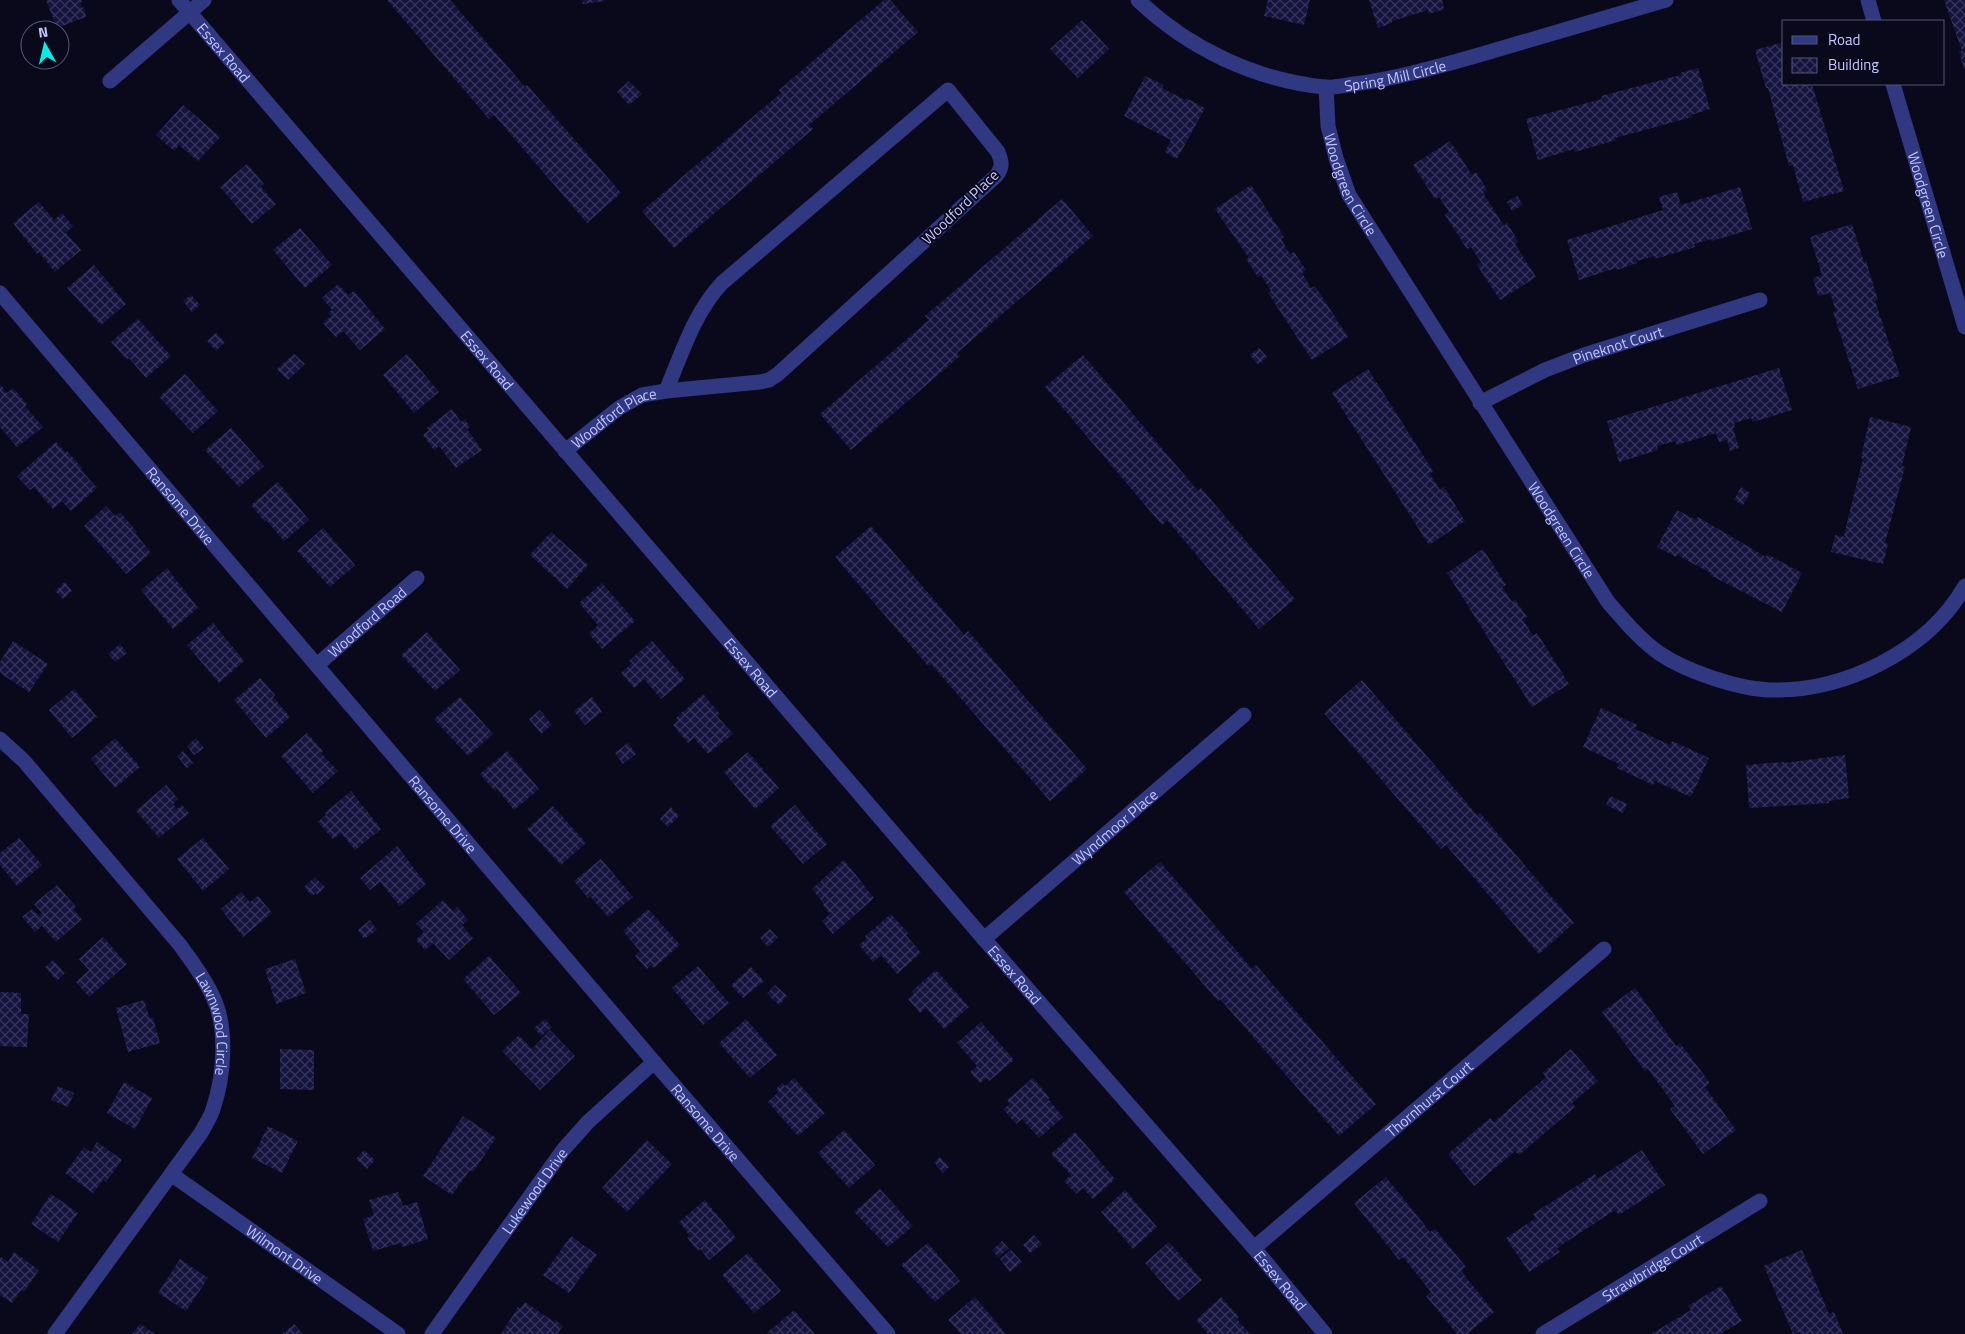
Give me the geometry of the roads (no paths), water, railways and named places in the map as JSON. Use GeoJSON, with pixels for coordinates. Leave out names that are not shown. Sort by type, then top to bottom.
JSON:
{"type":"FeatureCollection","features":[{"type":"Feature","properties":{"kind":"street","name":"Essex Road"},"geometry":{"type":"LineString","coordinates":[[179,0],[984,939],[1254,1248],[1325,1334]]}},
{"type":"Feature","properties":{"kind":"street"},"geometry":{"type":"LineString","coordinates":[[110,81],[204,0]]}},
{"type":"Feature","properties":{"kind":"street","name":"Spring Mill Circle"},"geometry":{"type":"LineString","coordinates":[[1138,0],[1190,42],[1233,64],[1279,79],[1326,87],[1377,81],[1423,71],[1666,0]]}},
{"type":"Feature","properties":{"kind":"street"},"geometry":{"type":"LineString","coordinates":[[1868,0],[1874,20]]}},
{"type":"Feature","properties":{"kind":"street","name":"Woodgreen Circle"},"geometry":{"type":"LineString","coordinates":[[1893,85],[1965,327]]}},
{"type":"Feature","properties":{"kind":"street","name":"Woodgreen Circle"},"geometry":{"type":"LineString","coordinates":[[1326,87],[1328,126],[1336,158],[1349,195],[1608,602],[1631,629],[1659,653],[1688,668],[1726,682],[1768,690],[1810,687],[1851,676],[1892,657],[1931,630],[1956,602],[1965,586]]}},
{"type":"Feature","properties":{"kind":"street","name":"Woodford Place"},"geometry":{"type":"LineString","coordinates":[[565,451],[619,408],[642,395],[769,380],[778,374],[996,176],[1001,169],[1002,161],[998,152],[948,90],[722,283],[710,296],[698,315],[666,391]]}},
{"type":"Feature","properties":{"kind":"street","name":"Ransome Drive"},"geometry":{"type":"LineString","coordinates":[[0,293],[654,1062],[888,1334]]}},
{"type":"Feature","properties":{"kind":"street","name":"Pineknot Court"},"geometry":{"type":"LineString","coordinates":[[1480,403],[1545,370],[1584,355],[1760,300]]}},
{"type":"Feature","properties":{"kind":"street","name":"Woodford Road"},"geometry":{"type":"LineString","coordinates":[[317,665],[417,578]]}},
{"type":"Feature","properties":{"kind":"street","name":"Wyndmoor Place"},"geometry":{"type":"LineString","coordinates":[[984,939],[1244,715]]}},
{"type":"Feature","properties":{"kind":"street","name":"Lawnwood Circle"},"geometry":{"type":"LineString","coordinates":[[0,739],[24,761],[180,945],[198,970],[214,998],[222,1030],[223,1058],[219,1086],[213,1110],[201,1133],[54,1334]]}},
{"type":"Feature","properties":{"kind":"street","name":"Thornhurst Court"},"geometry":{"type":"LineString","coordinates":[[1254,1248],[1604,949]]}},
{"type":"Feature","properties":{"kind":"street","name":"Lukewood Drive"},"geometry":{"type":"LineString","coordinates":[[432,1334],[563,1150],[588,1122],[654,1062]]}},
{"type":"Feature","properties":{"kind":"street","name":"Wilmont Drive"},"geometry":{"type":"LineString","coordinates":[[171,1174],[398,1334]]}},
{"type":"Feature","properties":{"kind":"street","name":"Strawbridge Court"},"geometry":{"type":"LineString","coordinates":[[1542,1334],[1760,1200]]}}]}
